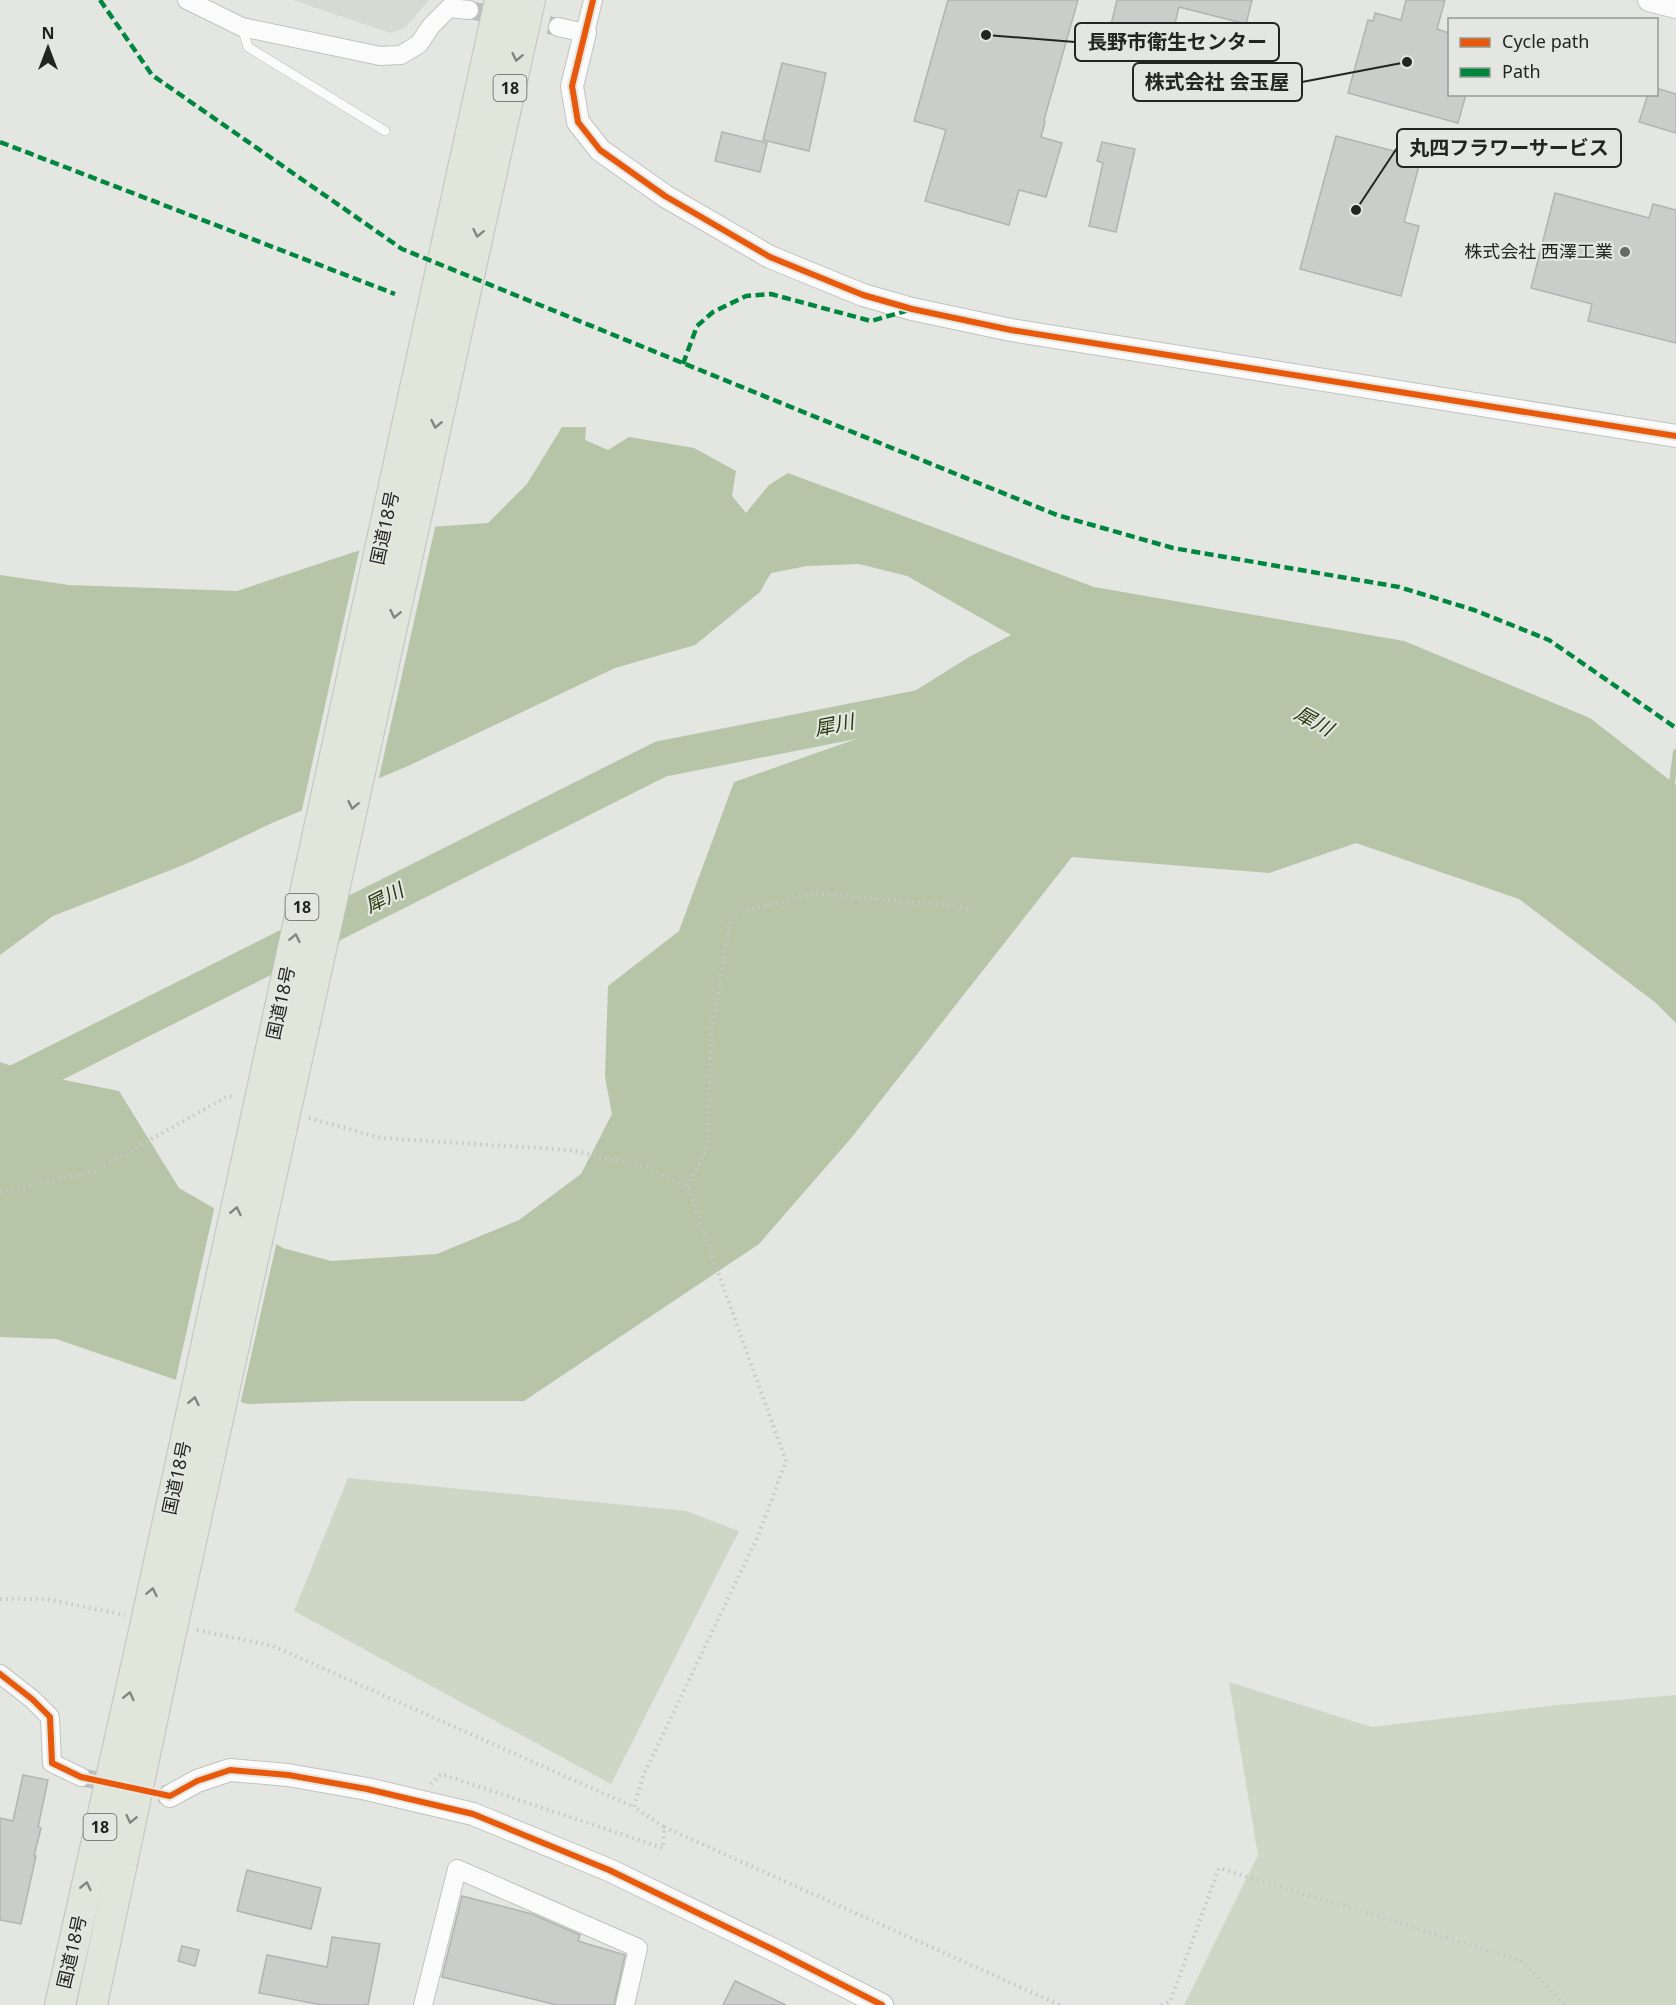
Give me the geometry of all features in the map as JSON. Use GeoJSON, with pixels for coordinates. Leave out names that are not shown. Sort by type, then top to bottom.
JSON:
{"type":"FeatureCollection","features":[{"type":"Feature","properties":{"kind":"highway","name":"国道18号"},"geometry":{"type":"LineString","coordinates":[[92,2005],[153,1654],[477,170],[500,0]]}},
{"type":"Feature","properties":{"kind":"highway","name":"国道18号"},"geometry":{"type":"LineString","coordinates":[[477,170],[530,0]]}},
{"type":"Feature","properties":{"kind":"highway","name":"国道18号"},"geometry":{"type":"LineString","coordinates":[[60,2005],[153,1654]]}},
{"type":"Feature","properties":{"kind":"street"},"geometry":{"type":"LineString","coordinates":[[187,0],[242,27],[380,56],[401,55],[419,44],[431,26],[449,8],[469,10]]}},
{"type":"Feature","properties":{"kind":"street"},"geometry":{"type":"LineString","coordinates":[[593,0],[572,86],[578,122],[600,150],[665,196],[770,257],[863,295],[912,309],[1011,330],[1676,436]]}},
{"type":"Feature","properties":{"kind":"street"},"geometry":{"type":"LineString","coordinates":[[1649,0],[1676,7]]}},
{"type":"Feature","properties":{"kind":"street"},"geometry":{"type":"LineString","coordinates":[[558,27],[585,33]]}},
{"type":"Feature","properties":{"kind":"street"},"geometry":{"type":"LineString","coordinates":[[0,1674],[32,1699],[50,1717],[52,1763],[81,1777]]}},
{"type":"Feature","properties":{"kind":"street"},"geometry":{"type":"LineString","coordinates":[[170,1796],[197,1781],[230,1770],[288,1775],[473,1814],[609,1870],[882,2005]]}},
{"type":"Feature","properties":{"kind":"street"},"geometry":{"type":"LineString","coordinates":[[423,2005],[457,1869],[638,1948],[625,2005]]}},
{"type":"Feature","properties":{"kind":"lane"},"geometry":{"type":"LineString","coordinates":[[242,27],[248,46],[385,131]]}},
{"type":"Feature","properties":{"kind":"path"},"geometry":{"type":"LineString","coordinates":[[687,1186],[707,1148],[711,1035],[731,915],[814,893],[972,908]]}},
{"type":"Feature","properties":{"kind":"path"},"geometry":{"type":"LineString","coordinates":[[0,1192],[93,1172],[228,1096],[239,1100]]}},
{"type":"Feature","properties":{"kind":"path"},"geometry":{"type":"LineString","coordinates":[[305,1117],[381,1138],[570,1150],[647,1167],[687,1186],[786,1461],[758,1536],[643,1776],[634,1807]]}},
{"type":"Feature","properties":{"kind":"path"},"geometry":{"type":"LineString","coordinates":[[0,1599],[46,1599],[125,1615]]}},
{"type":"Feature","properties":{"kind":"path"},"geometry":{"type":"LineString","coordinates":[[194,1629],[273,1646],[634,1807],[664,1827],[1060,2005]]}},
{"type":"Feature","properties":{"kind":"path"},"geometry":{"type":"LineString","coordinates":[[414,1800],[441,1774],[663,1848],[664,1827]]}},
{"type":"Feature","properties":{"kind":"path"},"geometry":{"type":"LineString","coordinates":[[1161,2005],[1170,2002],[1219,1868],[1520,1960],[1566,2005]]}},
{"type":"Feature","properties":{"kind":"shaded area"},"geometry":{"type":"Polygon","coordinates":[[[293,0],[429,0],[405,28],[390,33],[293,0]]]}},
{"type":"Feature","properties":{"kind":"shaded area"},"geometry":{"type":"Polygon","coordinates":[[[348,1478],[686,1511],[739,1531],[611,1784],[294,1611],[348,1478]]]}},
{"type":"Feature","properties":{"kind":"shaded area"},"geometry":{"type":"Polygon","coordinates":[[[1229,1682],[1372,1727],[1558,1705],[1676,1695],[1676,2005],[1184,2005],[1258,1855],[1229,1682]]]}},
{"type":"Feature","properties":{"kind":"water"},"geometry":{"type":"Polygon","coordinates":[[[562,427],[586,427],[585,440],[608,450],[629,437],[694,448],[736,471],[732,496],[746,513],[769,485],[788,473],[1094,587],[1404,641],[1590,718],[1676,785],[1676,1023],[1656,1003],[1519,899],[1356,843],[1269,873],[1072,857],[852,1137],[759,1244],[524,1401],[350,1401],[247,1404],[56,1339],[0,1337],[0,1062],[40,1075],[119,1091],[179,1188],[283,1248],[331,1261],[437,1254],[519,1220],[581,1174],[612,1114],[605,1077],[608,986],[679,931],[734,782],[876,732],[894,704],[969,657],[1011,635],[907,576],[859,564],[807,566],[771,573],[760,592],[695,645],[615,668],[408,766],[272,823],[186,864],[53,916],[0,955],[0,575],[69,585],[237,591],[430,527],[488,523],[527,484],[562,427]]]}},
{"type":"Feature","properties":{"kind":"pier"},"geometry":{"type":"Polygon","coordinates":[[[436,523],[378,782],[301,814],[360,547],[436,523]]]}},
{"type":"Feature","properties":{"kind":"pier"},"geometry":{"type":"Polygon","coordinates":[[[215,1205],[277,1241],[240,1405],[175,1383],[215,1205]]]}},
{"type":"Feature","properties":{"kind":"building"},"geometry":{"type":"Polygon","coordinates":[[[948,0],[1078,0],[1041,137],[1062,143],[1046,197],[1019,190],[1009,225],[925,201],[946,130],[914,121],[948,0]]]}},
{"type":"Feature","properties":{"kind":"building"},"geometry":{"type":"Polygon","coordinates":[[[1117,0],[1252,0],[1246,24],[1179,7],[1168,52],[1108,37],[1117,0]]]}},
{"type":"Feature","properties":{"kind":"building"},"geometry":{"type":"Polygon","coordinates":[[[1406,0],[1445,0],[1437,29],[1448,33],[1448,96],[1465,96],[1458,123],[1348,93],[1368,20],[1373,21],[1375,13],[1401,20],[1406,0]]]}},
{"type":"Feature","properties":{"kind":"building"},"geometry":{"type":"Polygon","coordinates":[[[782,63],[826,73],[809,151],[763,140],[782,63]]]}},
{"type":"Feature","properties":{"kind":"building"},"geometry":{"type":"Polygon","coordinates":[[[1658,89],[1676,94],[1676,133],[1639,122],[1647,96],[1658,96],[1658,89]]]}},
{"type":"Feature","properties":{"kind":"building"},"geometry":{"type":"Polygon","coordinates":[[[722,132],[767,143],[760,172],[715,161],[722,132]]]}},
{"type":"Feature","properties":{"kind":"building"},"geometry":{"type":"Polygon","coordinates":[[[1336,136],[1421,158],[1404,222],[1419,226],[1401,296],[1300,269],[1336,136]]]}},
{"type":"Feature","properties":{"kind":"building"},"geometry":{"type":"Polygon","coordinates":[[[1102,142],[1135,149],[1116,232],[1089,226],[1103,163],[1097,161],[1102,142]]]}},
{"type":"Feature","properties":{"kind":"building"},"geometry":{"type":"Polygon","coordinates":[[[1555,193],[1649,218],[1653,204],[1676,210],[1676,343],[1588,321],[1592,304],[1531,288],[1555,193]]]}},
{"type":"Feature","properties":{"kind":"building"},"geometry":{"type":"Polygon","coordinates":[[[23,1775],[48,1780],[38,1827],[41,1828],[34,1856],[36,1856],[21,1924],[0,1920],[0,1818],[13,1821],[23,1775]]]}},
{"type":"Feature","properties":{"kind":"building"},"geometry":{"type":"Polygon","coordinates":[[[247,1870],[321,1888],[311,1929],[237,1911],[247,1870]]]}},
{"type":"Feature","properties":{"kind":"building"},"geometry":{"type":"Polygon","coordinates":[[[462,1896],[532,1914],[580,1935],[578,1941],[625,1955],[614,2005],[557,2005],[442,1977],[462,1896]]]}},
{"type":"Feature","properties":{"kind":"building"},"geometry":{"type":"Polygon","coordinates":[[[332,1937],[380,1944],[368,2005],[322,2005],[259,1993],[267,1955],[327,1967],[332,1937]]]}},
{"type":"Feature","properties":{"kind":"building"},"geometry":{"type":"Polygon","coordinates":[[[182,1946],[199,1950],[195,1966],[178,1961],[182,1946]]]}},
{"type":"Feature","properties":{"kind":"building"},"geometry":{"type":"Polygon","coordinates":[[[735,1981],[786,2005],[723,2005],[735,1981]]]}},
{"type":"Feature","properties":{"kind":"waterway","name":"犀川"},"geometry":{"type":"LineString","coordinates":[[0,1091],[661,759],[935,705]]}},
{"type":"Feature","properties":{"kind":"waterway"},"geometry":{"type":"LineString","coordinates":[[1671,790],[1676,752]]}},
{"type":"Feature","properties":{"kind":"tunnel"},"geometry":{"type":"LineString","coordinates":[[469,10],[558,27]]}},
{"type":"Feature","properties":{"kind":"tunnel"},"geometry":{"type":"LineString","coordinates":[[81,1777],[170,1796]]}},
{"type":"Feature","properties":{"kind":"marked path"},"geometry":{"type":"LineString","coordinates":[[100,0],[152,75],[402,249],[1057,515],[1173,548],[1399,587],[1474,610],[1549,640],[1676,728]]}},
{"type":"Feature","properties":{"kind":"marked path"},"geometry":{"type":"LineString","coordinates":[[0,142],[395,294]]}},
{"type":"Feature","properties":{"kind":"marked path"},"geometry":{"type":"LineString","coordinates":[[683,364],[697,326],[713,312],[746,296],[771,294],[871,321],[909,310]]}},
{"type":"Feature","properties":{"kind":"cycle path"},"geometry":{"type":"LineString","coordinates":[[593,0],[572,86],[578,122],[600,150],[665,196],[770,257],[863,295],[912,309],[1011,330],[1676,436]]}},
{"type":"Feature","properties":{"kind":"cycle path"},"geometry":{"type":"LineString","coordinates":[[0,1674],[32,1699],[50,1717],[52,1763],[81,1777],[170,1796],[197,1781],[230,1770],[288,1775],[367,1789],[473,1814],[609,1870],[882,2005]]}},
{"type":"Feature","properties":{"kind":"place","name":"長野市衛生センター"},"geometry":{"type":"Point","coordinates":[986,35]}},
{"type":"Feature","properties":{"kind":"place","name":"株式会社 会玉屋"},"geometry":{"type":"Point","coordinates":[1407,62]}},
{"type":"Feature","properties":{"kind":"place","name":"丸四フラワーサービス"},"geometry":{"type":"Point","coordinates":[1356,210]}},
{"type":"Feature","properties":{"kind":"place","name":"株式会社 西澤工業"},"geometry":{"type":"Point","coordinates":[1625,252]}}]}
